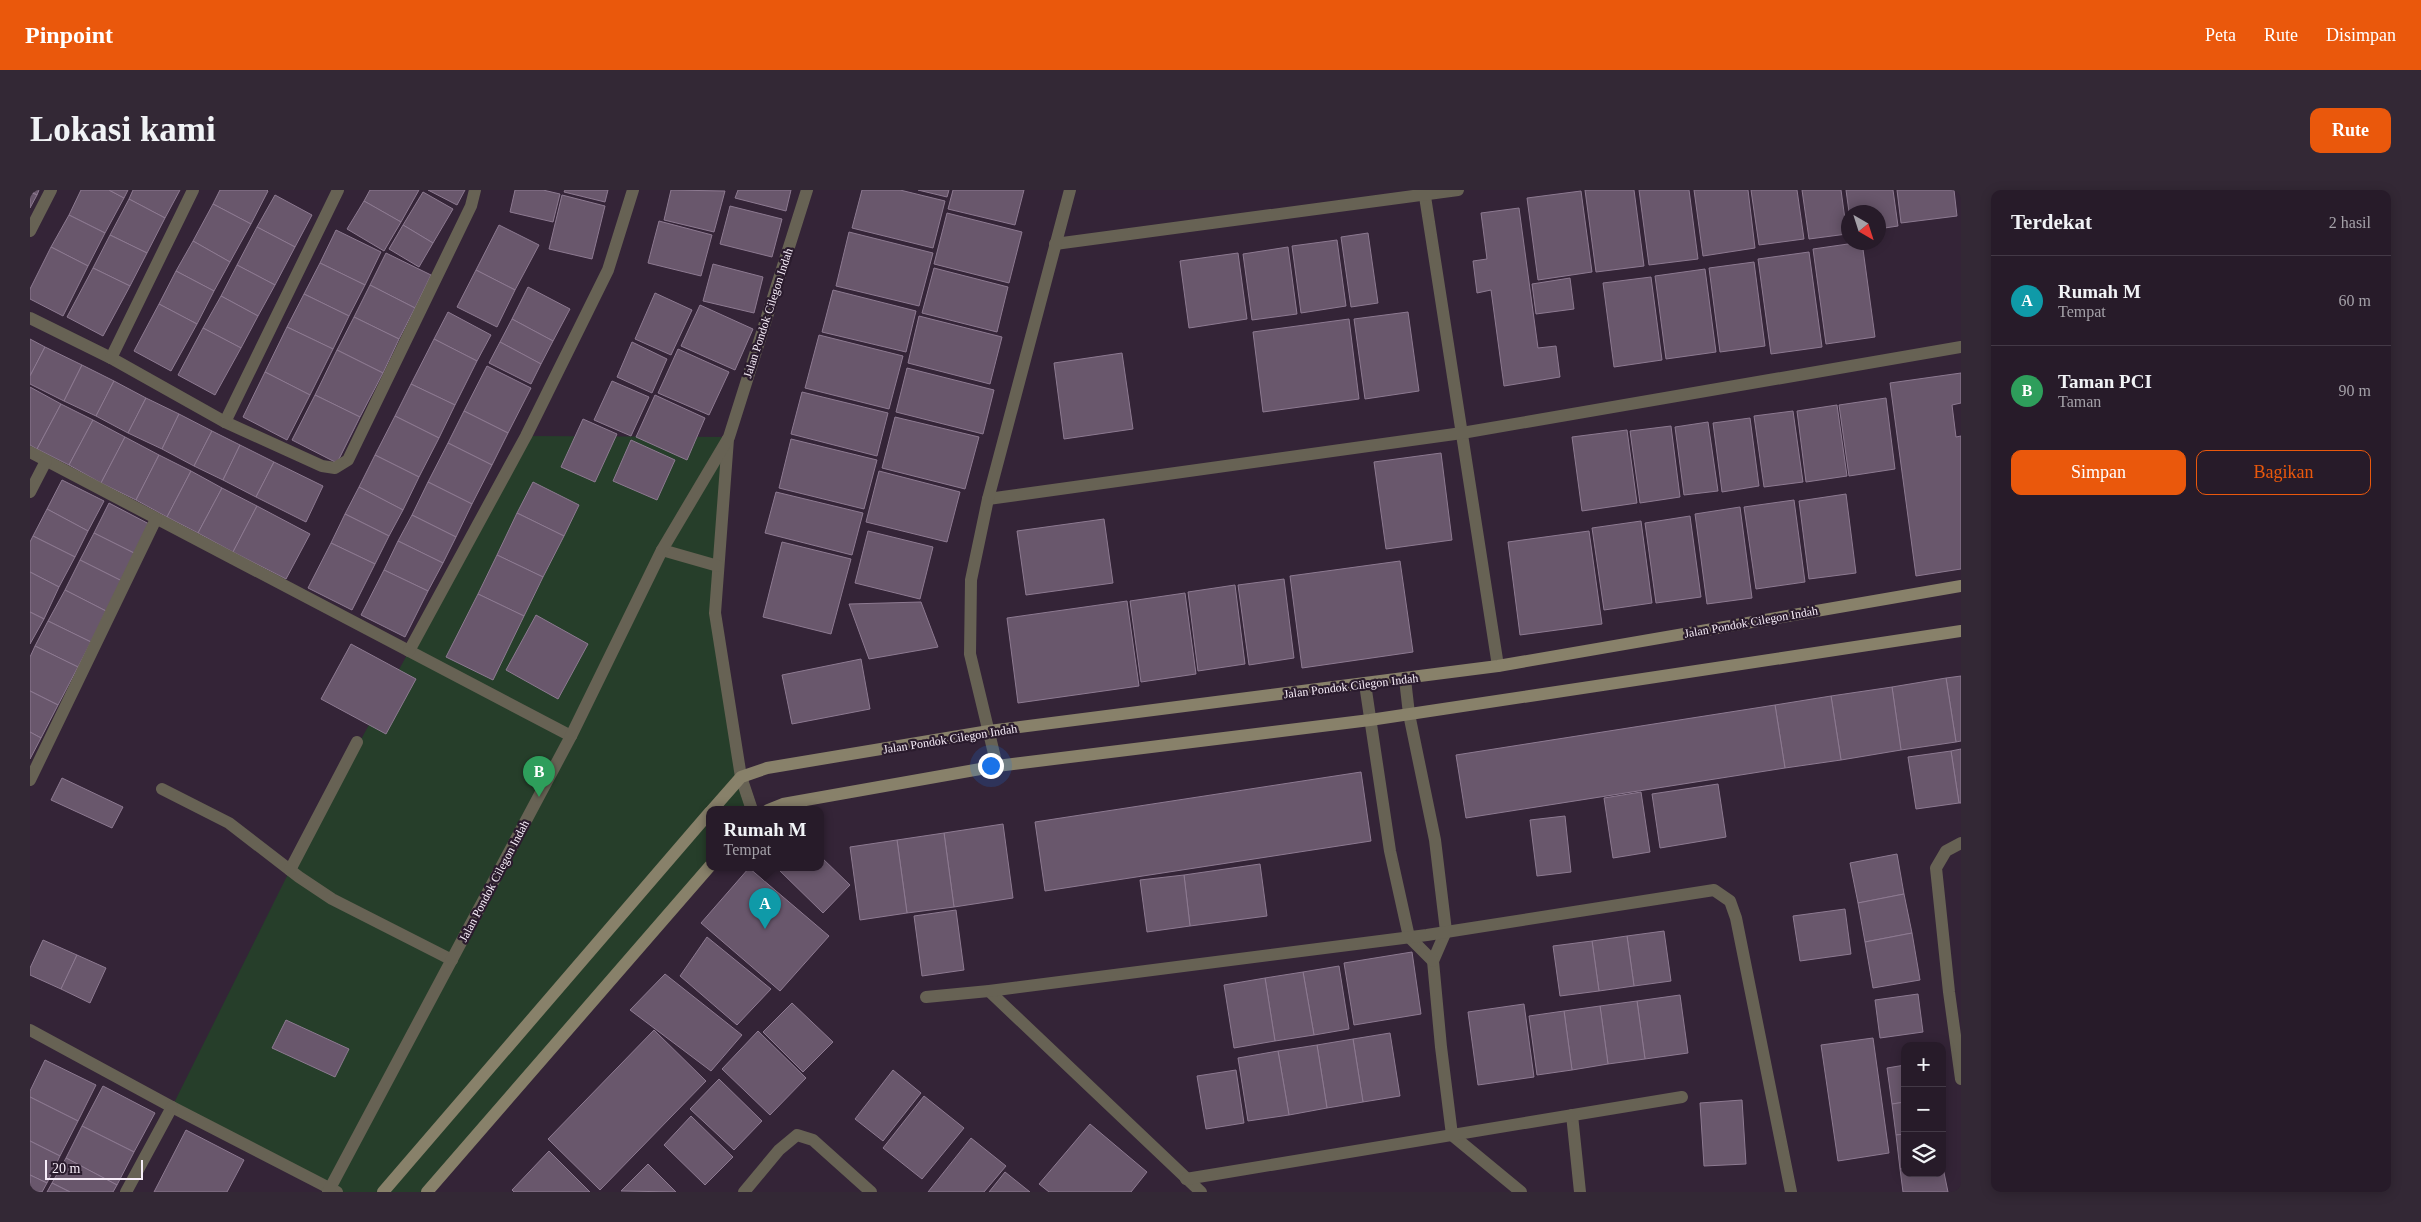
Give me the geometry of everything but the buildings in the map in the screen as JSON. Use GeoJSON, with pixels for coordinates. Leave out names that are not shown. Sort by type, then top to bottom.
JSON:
{"type":"FeatureCollection","features":[{"type":"Feature","properties":{"kind":"street"},"geometry":{"type":"LineString","coordinates":[[30,230],[51,190]]}},
{"type":"Feature","properties":{"kind":"street"},"geometry":{"type":"LineString","coordinates":[[111,358],[193,190]]}},
{"type":"Feature","properties":{"kind":"street"},"geometry":{"type":"LineString","coordinates":[[225,422],[338,190]]}},
{"type":"Feature","properties":{"kind":"street"},"geometry":{"type":"LineString","coordinates":[[30,318],[111,358],[225,422],[322,466],[335,468],[348,460],[471,206],[475,190]]}},
{"type":"Feature","properties":{"kind":"street"},"geometry":{"type":"LineString","coordinates":[[409,652],[526,436],[603,279],[633,190]]}},
{"type":"Feature","properties":{"kind":"street","name":"Jalan Pondok Cilegon Indah"},"geometry":{"type":"LineString","coordinates":[[751,806],[740,777],[715,613],[729,437],[807,190]]}},
{"type":"Feature","properties":{"kind":"street"},"geometry":{"type":"LineString","coordinates":[[997,766],[970,654],[971,580],[988,499],[1070,190]]}},
{"type":"Feature","properties":{"kind":"street"},"geometry":{"type":"LineString","coordinates":[[1055,244],[1424,193],[1458,190]]}},
{"type":"Feature","properties":{"kind":"street"},"geometry":{"type":"LineString","coordinates":[[1424,193],[1498,666]]}},
{"type":"Feature","properties":{"kind":"street"},"geometry":{"type":"LineString","coordinates":[[988,499],[1462,433],[1961,347]]}},
{"type":"Feature","properties":{"kind":"street","name":"Jalan Pondok Cilegon Indah"},"geometry":{"type":"LineString","coordinates":[[332,1190],[571,736],[662,550],[729,437]]}},
{"type":"Feature","properties":{"kind":"street"},"geometry":{"type":"LineString","coordinates":[[30,452],[571,736]]}},
{"type":"Feature","properties":{"kind":"street"},"geometry":{"type":"LineString","coordinates":[[30,492],[46,461]]}},
{"type":"Feature","properties":{"kind":"street"},"geometry":{"type":"LineString","coordinates":[[30,780],[156,519]]}},
{"type":"Feature","properties":{"kind":"street"},"geometry":{"type":"LineString","coordinates":[[662,550],[718,566]]}},
{"type":"Feature","properties":{"kind":"street","name":"Jalan Pondok Cilegon Indah"},"geometry":{"type":"LineString","coordinates":[[740,777],[767,768],[989,731],[1498,666],[1961,586]]}},
{"type":"Feature","properties":{"kind":"street"},"geometry":{"type":"LineString","coordinates":[[778,806],[997,766],[1370,720],[1961,631]]}},
{"type":"Feature","properties":{"kind":"street"},"geometry":{"type":"LineString","coordinates":[[1405,679],[1409,714],[1435,840],[1446,932],[1433,961],[1452,1135],[1521,1192]]}},
{"type":"Feature","properties":{"kind":"street"},"geometry":{"type":"LineString","coordinates":[[1365,684],[1390,851],[1409,936],[1433,961]]}},
{"type":"Feature","properties":{"kind":"street"},"geometry":{"type":"LineString","coordinates":[[290,870],[357,742]]}},
{"type":"Feature","properties":{"kind":"street"},"geometry":{"type":"LineString","coordinates":[[715,806],[740,777]]}},
{"type":"Feature","properties":{"kind":"street"},"geometry":{"type":"LineString","coordinates":[[162,789],[229,823],[290,870],[332,899],[452,960]]}},
{"type":"Feature","properties":{"kind":"street"},"geometry":{"type":"LineString","coordinates":[[383,1192],[706,817]]}},
{"type":"Feature","properties":{"kind":"street"},"geometry":{"type":"LineString","coordinates":[[1961,843],[1946,851],[1936,868],[1957,1027],[1961,1079]]}},
{"type":"Feature","properties":{"kind":"street"},"geometry":{"type":"LineString","coordinates":[[428,1192],[706,871]]}},
{"type":"Feature","properties":{"kind":"street"},"geometry":{"type":"LineString","coordinates":[[926,997],[989,991],[1446,932],[1714,890],[1730,902],[1736,918],[1791,1192]]}},
{"type":"Feature","properties":{"kind":"street"},"geometry":{"type":"LineString","coordinates":[[989,991],[1201,1192]]}},
{"type":"Feature","properties":{"kind":"street"},"geometry":{"type":"LineString","coordinates":[[32,1034],[332,1190]]}},
{"type":"Feature","properties":{"kind":"street"},"geometry":{"type":"LineString","coordinates":[[1186,1179],[1682,1097]]}},
{"type":"Feature","properties":{"kind":"street"},"geometry":{"type":"LineString","coordinates":[[126,1192],[172,1108]]}},
{"type":"Feature","properties":{"kind":"street"},"geometry":{"type":"LineString","coordinates":[[1572,1115],[1580,1192]]}},
{"type":"Feature","properties":{"kind":"street"},"geometry":{"type":"LineString","coordinates":[[744,1192],[779,1150],[797,1135],[813,1140],[871,1192]]}},
{"type":"Feature","properties":{"kind":"green space"},"geometry":{"type":"Polygon","coordinates":[[[526,436],[729,437],[715,613],[751,806],[706,806],[707,871],[428,1192],[337,1192],[172,1107],[290,870],[526,436]]]}},
{"type":"Feature","properties":{"kind":"place","name":"Taman PCI"},"geometry":{"type":"Point","coordinates":[539,797]}},
{"type":"Feature","properties":{"kind":"place","name":"Rumah M"},"geometry":{"type":"Point","coordinates":[765,929]}}]}
